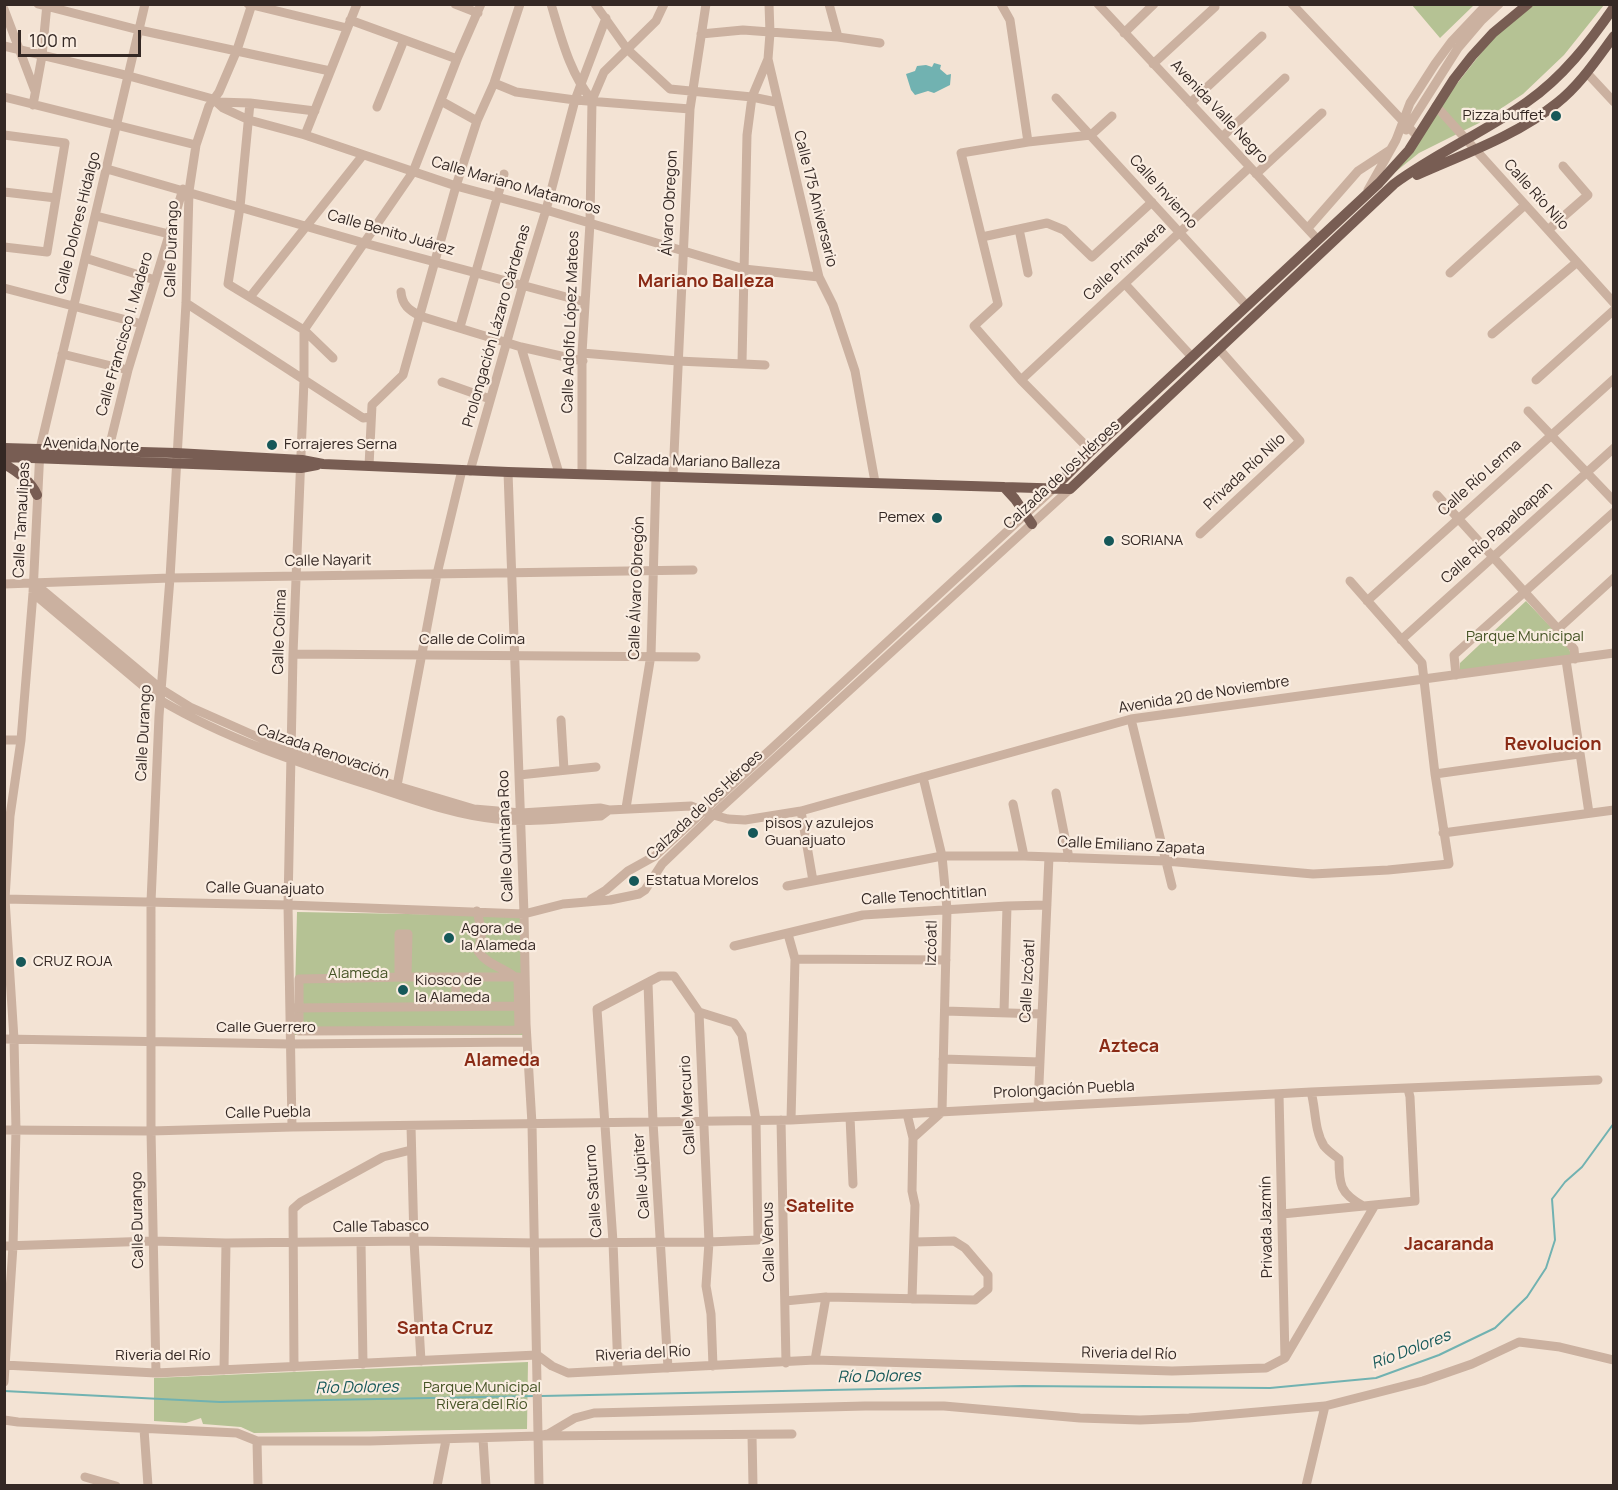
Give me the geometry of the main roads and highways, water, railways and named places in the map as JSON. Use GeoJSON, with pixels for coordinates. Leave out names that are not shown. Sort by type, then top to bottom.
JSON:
{"type":"FeatureCollection","features":[{"type":"Feature","properties":{"kind":"main road","name":"Calzada de los Héroes"},"geometry":{"type":"LineString","coordinates":[[1053,489],[1396,166],[1418,137],[1454,79],[1493,33],[1528,4]]}},
{"type":"Feature","properties":{"kind":"main road","name":"Calzada de los Héroes"},"geometry":{"type":"LineString","coordinates":[[1070,489],[1394,184],[1466,138],[1504,118],[1550,84],[1572,63],[1614,7]]}},
{"type":"Feature","properties":{"kind":"main road"},"geometry":{"type":"LineString","coordinates":[[1394,184],[1518,128],[1558,103],[1587,72],[1614,36]]}},
{"type":"Feature","properties":{"kind":"main road","name":"Avenida Norte"},"geometry":{"type":"LineString","coordinates":[[4,448],[40,454],[176,458]]}},
{"type":"Feature","properties":{"kind":"main road","name":"Avenida Norte"},"geometry":{"type":"LineString","coordinates":[[4,457],[108,452],[176,458]]}},
{"type":"Feature","properties":{"kind":"main road","name":"Calzada Mariano Balleza"},"geometry":{"type":"LineString","coordinates":[[176,458],[466,471],[1070,489]]}},
{"type":"Feature","properties":{"kind":"main road"},"geometry":{"type":"LineString","coordinates":[[4,464],[18,472],[33,487],[37,495]]}},
{"type":"Feature","properties":{"kind":"main road"},"geometry":{"type":"LineString","coordinates":[[1004,487],[1029,519]]}},
{"type":"Feature","properties":{"kind":"water"},"geometry":{"type":"Polygon","coordinates":[[[934,63],[941,65],[940,69],[947,75],[951,74],[950,85],[934,93],[928,91],[915,95],[906,74],[915,71],[917,66],[932,67],[934,63]]]}},
{"type":"Feature","properties":{"kind":"waterway","name":"Río Dolores"},"geometry":{"type":"LineString","coordinates":[[541,1396],[1023,1386],[1270,1388],[1376,1378],[1439,1355],[1495,1328],[1527,1297],[1546,1268],[1555,1240],[1552,1199],[1565,1182],[1582,1167],[1614,1123]]}},
{"type":"Feature","properties":{"kind":"waterway","name":"Río Dolores"},"geometry":{"type":"LineString","coordinates":[[4,1391],[220,1402],[535,1396]]}},
{"type":"Feature","properties":{"kind":"place","name":"Pizza buffet"},"geometry":{"type":"Point","coordinates":[1556,116]}},
{"type":"Feature","properties":{"kind":"place","name":"Forrajeres Serna"},"geometry":{"type":"Point","coordinates":[272,445]}},
{"type":"Feature","properties":{"kind":"place","name":"Pemex"},"geometry":{"type":"Point","coordinates":[937,518]}},
{"type":"Feature","properties":{"kind":"place","name":"SORIANA"},"geometry":{"type":"Point","coordinates":[1109,541]}},
{"type":"Feature","properties":{"kind":"place","name":"pisos y azulejos Guanajuato"},"geometry":{"type":"Point","coordinates":[753,833]}},
{"type":"Feature","properties":{"kind":"place","name":"Estatua Morelos"},"geometry":{"type":"Point","coordinates":[634,881]}},
{"type":"Feature","properties":{"kind":"place","name":"Agora de la Alameda"},"geometry":{"type":"Point","coordinates":[449,938]}},
{"type":"Feature","properties":{"kind":"place","name":"CRUZ ROJA"},"geometry":{"type":"Point","coordinates":[21,962]}},
{"type":"Feature","properties":{"kind":"place","name":"Kiosco de la Alameda"},"geometry":{"type":"Point","coordinates":[403,990]}},
{"type":"Feature","properties":{"kind":"district","name":"Mariano Balleza"},"geometry":{"type":"Point","coordinates":[706,282]}},
{"type":"Feature","properties":{"kind":"district","name":"Revolucion"},"geometry":{"type":"Point","coordinates":[1553,745]}},
{"type":"Feature","properties":{"kind":"district","name":"Azteca"},"geometry":{"type":"Point","coordinates":[1129,1047]}},
{"type":"Feature","properties":{"kind":"district","name":"Alameda"},"geometry":{"type":"Point","coordinates":[502,1061]}},
{"type":"Feature","properties":{"kind":"district","name":"Satelite"},"geometry":{"type":"Point","coordinates":[820,1207]}},
{"type":"Feature","properties":{"kind":"district","name":"Jacaranda"},"geometry":{"type":"Point","coordinates":[1449,1245]}},
{"type":"Feature","properties":{"kind":"district","name":"Santa Cruz"},"geometry":{"type":"Point","coordinates":[445,1329]}},
{"type":"Feature","properties":{"kind":"park label","name":"Parque Municipal"},"geometry":{"type":"Point","coordinates":[1525,637]}},
{"type":"Feature","properties":{"kind":"park label","name":"Parque Municipal Rivera del Río"},"geometry":{"type":"Point","coordinates":[482,1396]}}]}
